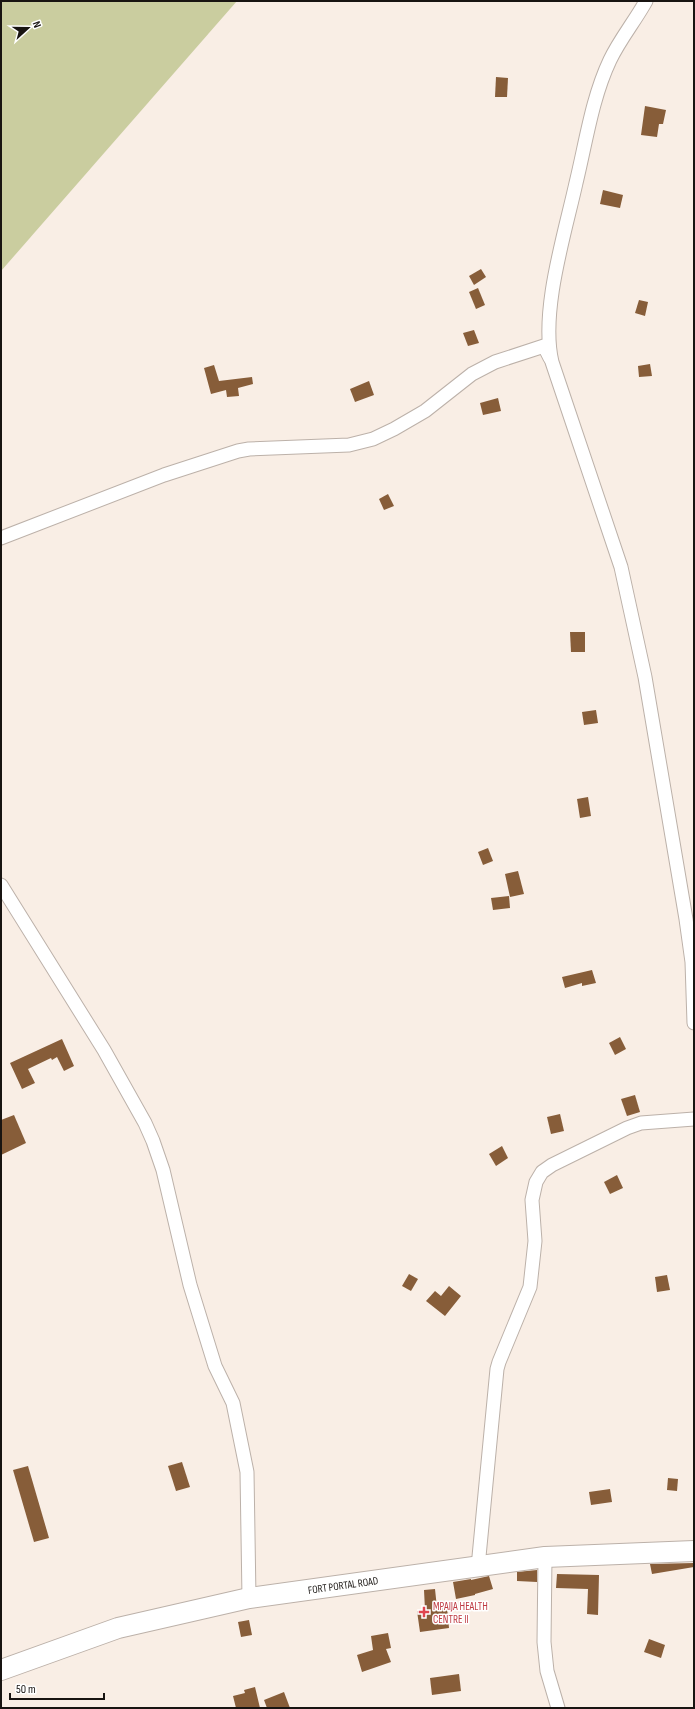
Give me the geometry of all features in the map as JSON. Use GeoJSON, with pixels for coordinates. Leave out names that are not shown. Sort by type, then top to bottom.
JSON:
{"type":"FeatureCollection","features":[{"type":"Feature","properties":{"kind":"main road","name":"FORT PORTAL ROAD"},"geometry":{"type":"LineString","coordinates":[[1,1670],[118,1628],[249,1598],[545,1557],[694,1551]]}},
{"type":"Feature","properties":{"kind":"street"},"geometry":{"type":"LineString","coordinates":[[552,362],[549,346],[554,284],[595,102],[610,60],[626,31],[646,1]]}},
{"type":"Feature","properties":{"kind":"street"},"geometry":{"type":"LineString","coordinates":[[1,538],[164,475],[238,451],[249,449],[349,444],[372,439],[394,429],[425,411],[472,374],[495,362],[544,346],[552,362],[621,567],[645,677],[686,919],[692,962],[694,1023]]}},
{"type":"Feature","properties":{"kind":"street"},"geometry":{"type":"LineString","coordinates":[[1,885],[104,1050],[145,1123],[153,1141],[163,1170],[192,1292],[215,1366],[233,1403],[247,1472],[249,1598]]}},
{"type":"Feature","properties":{"kind":"street"},"geometry":{"type":"LineString","coordinates":[[478,1567],[498,1362],[530,1287],[535,1240],[532,1200],[536,1182],[542,1172],[552,1165],[627,1128],[641,1123],[694,1119]]}},
{"type":"Feature","properties":{"kind":"street"},"geometry":{"type":"LineString","coordinates":[[545,1557],[544,1642],[547,1671],[558,1708]]}},
{"type":"Feature","properties":{"kind":"green space"},"geometry":{"type":"Polygon","coordinates":[[[1,1],[237,1],[1,271],[1,1]]]}},
{"type":"Feature","properties":{"kind":"building"},"geometry":{"type":"Polygon","coordinates":[[[496,77],[508,78],[507,97],[495,97],[496,77]]]}},
{"type":"Feature","properties":{"kind":"building"},"geometry":{"type":"Polygon","coordinates":[[[645,106],[666,110],[663,124],[659,124],[657,137],[641,135],[645,106]]]}},
{"type":"Feature","properties":{"kind":"building"},"geometry":{"type":"Polygon","coordinates":[[[603,190],[623,195],[620,208],[600,204],[603,190]]]}},
{"type":"Feature","properties":{"kind":"building"},"geometry":{"type":"Polygon","coordinates":[[[481,269],[486,277],[474,285],[469,276],[481,269]]]}},
{"type":"Feature","properties":{"kind":"building"},"geometry":{"type":"Polygon","coordinates":[[[478,288],[485,305],[476,309],[469,292],[478,288]]]}},
{"type":"Feature","properties":{"kind":"building"},"geometry":{"type":"Polygon","coordinates":[[[639,300],[648,302],[645,316],[635,313],[639,300]]]}},
{"type":"Feature","properties":{"kind":"building"},"geometry":{"type":"Polygon","coordinates":[[[474,330],[479,343],[468,346],[463,333],[474,330]]]}},
{"type":"Feature","properties":{"kind":"building"},"geometry":{"type":"Polygon","coordinates":[[[650,364],[652,376],[639,377],[638,366],[650,364]]]}},
{"type":"Feature","properties":{"kind":"building"},"geometry":{"type":"Polygon","coordinates":[[[214,365],[219,381],[252,377],[253,384],[238,388],[239,396],[227,397],[226,390],[211,394],[204,368],[214,365]]]}},
{"type":"Feature","properties":{"kind":"building"},"geometry":{"type":"Polygon","coordinates":[[[369,381],[374,395],[355,402],[350,389],[369,381]]]}},
{"type":"Feature","properties":{"kind":"building"},"geometry":{"type":"Polygon","coordinates":[[[498,398],[501,411],[483,415],[480,403],[498,398]]]}},
{"type":"Feature","properties":{"kind":"building"},"geometry":{"type":"Polygon","coordinates":[[[388,494],[394,506],[384,510],[379,499],[388,494]]]}},
{"type":"Feature","properties":{"kind":"building"},"geometry":{"type":"Polygon","coordinates":[[[570,632],[585,632],[585,652],[571,652],[570,632]]]}},
{"type":"Feature","properties":{"kind":"building"},"geometry":{"type":"Polygon","coordinates":[[[596,710],[598,723],[584,725],[582,712],[596,710]]]}},
{"type":"Feature","properties":{"kind":"building"},"geometry":{"type":"Polygon","coordinates":[[[588,797],[591,816],[580,818],[577,799],[588,797]]]}},
{"type":"Feature","properties":{"kind":"building"},"geometry":{"type":"Polygon","coordinates":[[[488,848],[493,861],[483,865],[478,852],[488,848]]]}},
{"type":"Feature","properties":{"kind":"building"},"geometry":{"type":"Polygon","coordinates":[[[518,871],[524,894],[510,897],[505,874],[518,871]]]}},
{"type":"Feature","properties":{"kind":"building"},"geometry":{"type":"Polygon","coordinates":[[[509,896],[510,908],[493,910],[491,898],[509,896]]]}},
{"type":"Feature","properties":{"kind":"building"},"geometry":{"type":"Polygon","coordinates":[[[592,970],[596,983],[582,986],[582,983],[565,988],[562,977],[592,970]]]}},
{"type":"Feature","properties":{"kind":"building"},"geometry":{"type":"Polygon","coordinates":[[[620,1037],[626,1049],[615,1055],[609,1043],[620,1037]]]}},
{"type":"Feature","properties":{"kind":"building"},"geometry":{"type":"Polygon","coordinates":[[[62,1039],[74,1066],[64,1071],[57,1057],[52,1060],[51,1058],[28,1069],[35,1083],[22,1089],[10,1063],[62,1039]]]}},
{"type":"Feature","properties":{"kind":"building"},"geometry":{"type":"Polygon","coordinates":[[[635,1095],[640,1112],[627,1116],[621,1099],[635,1095]]]}},
{"type":"Feature","properties":{"kind":"building"},"geometry":{"type":"Polygon","coordinates":[[[560,1114],[564,1131],[551,1134],[547,1117],[560,1114]]]}},
{"type":"Feature","properties":{"kind":"building"},"geometry":{"type":"Polygon","coordinates":[[[14,1115],[26,1143],[1,1155],[1,1120],[14,1115]]]}},
{"type":"Feature","properties":{"kind":"building"},"geometry":{"type":"Polygon","coordinates":[[[502,1146],[508,1158],[496,1166],[489,1154],[502,1146]]]}},
{"type":"Feature","properties":{"kind":"building"},"geometry":{"type":"Polygon","coordinates":[[[617,1175],[623,1188],[610,1194],[604,1182],[617,1175]]]}},
{"type":"Feature","properties":{"kind":"building"},"geometry":{"type":"Polygon","coordinates":[[[409,1274],[418,1279],[411,1291],[402,1286],[409,1274]]]}},
{"type":"Feature","properties":{"kind":"building"},"geometry":{"type":"Polygon","coordinates":[[[667,1275],[670,1290],[657,1292],[655,1277],[667,1275]]]}},
{"type":"Feature","properties":{"kind":"building"},"geometry":{"type":"Polygon","coordinates":[[[449,1286],[461,1296],[445,1316],[426,1301],[435,1291],[441,1296],[449,1286]]]}},
{"type":"Feature","properties":{"kind":"building"},"geometry":{"type":"Polygon","coordinates":[[[182,1462],[190,1487],[176,1491],[168,1466],[182,1462]]]}},
{"type":"Feature","properties":{"kind":"building"},"geometry":{"type":"Polygon","coordinates":[[[28,1466],[49,1538],[34,1542],[13,1470],[28,1466]]]}},
{"type":"Feature","properties":{"kind":"building"},"geometry":{"type":"Polygon","coordinates":[[[668,1478],[678,1479],[677,1491],[667,1490],[668,1478]]]}},
{"type":"Feature","properties":{"kind":"building"},"geometry":{"type":"Polygon","coordinates":[[[610,1489],[612,1502],[591,1505],[589,1492],[610,1489]]]}},
{"type":"Feature","properties":{"kind":"building"},"geometry":{"type":"Polygon","coordinates":[[[694,1563],[694,1567],[652,1574],[650,1564],[694,1563]]]}},
{"type":"Feature","properties":{"kind":"building"},"geometry":{"type":"Polygon","coordinates":[[[537,1570],[537,1582],[517,1581],[517,1572],[537,1570]]]}},
{"type":"Feature","properties":{"kind":"building"},"geometry":{"type":"Polygon","coordinates":[[[557,1574],[599,1575],[598,1615],[587,1614],[588,1589],[556,1588],[557,1574]]]}},
{"type":"Feature","properties":{"kind":"building"},"geometry":{"type":"Polygon","coordinates":[[[489,1576],[493,1589],[456,1599],[453,1582],[489,1576]]]}},
{"type":"Feature","properties":{"kind":"building"},"geometry":{"type":"Polygon","coordinates":[[[435,1589],[437,1608],[447,1607],[449,1628],[420,1632],[417,1611],[425,1610],[424,1590],[435,1589]]]}},
{"type":"Feature","properties":{"kind":"building"},"geometry":{"type":"Polygon","coordinates":[[[249,1620],[252,1635],[241,1637],[238,1622],[249,1620]]]}},
{"type":"Feature","properties":{"kind":"building"},"geometry":{"type":"Polygon","coordinates":[[[388,1633],[391,1648],[386,1649],[391,1662],[362,1672],[357,1655],[373,1650],[371,1636],[388,1633]]]}},
{"type":"Feature","properties":{"kind":"building"},"geometry":{"type":"Polygon","coordinates":[[[649,1639],[665,1645],[661,1658],[644,1652],[649,1639]]]}},
{"type":"Feature","properties":{"kind":"building"},"geometry":{"type":"Polygon","coordinates":[[[459,1674],[461,1691],[432,1695],[430,1678],[459,1674]]]}},
{"type":"Feature","properties":{"kind":"building"},"geometry":{"type":"Polygon","coordinates":[[[255,1687],[260,1708],[236,1708],[233,1696],[245,1693],[244,1690],[255,1687]]]}},
{"type":"Feature","properties":{"kind":"building"},"geometry":{"type":"Polygon","coordinates":[[[284,1692],[290,1708],[267,1708],[264,1700],[284,1692]]]}},
{"type":"Feature","properties":{"kind":"place","name":"MPAIJA HEALTH CENTRE II"},"geometry":{"type":"Point","coordinates":[424,1612]}}]}
